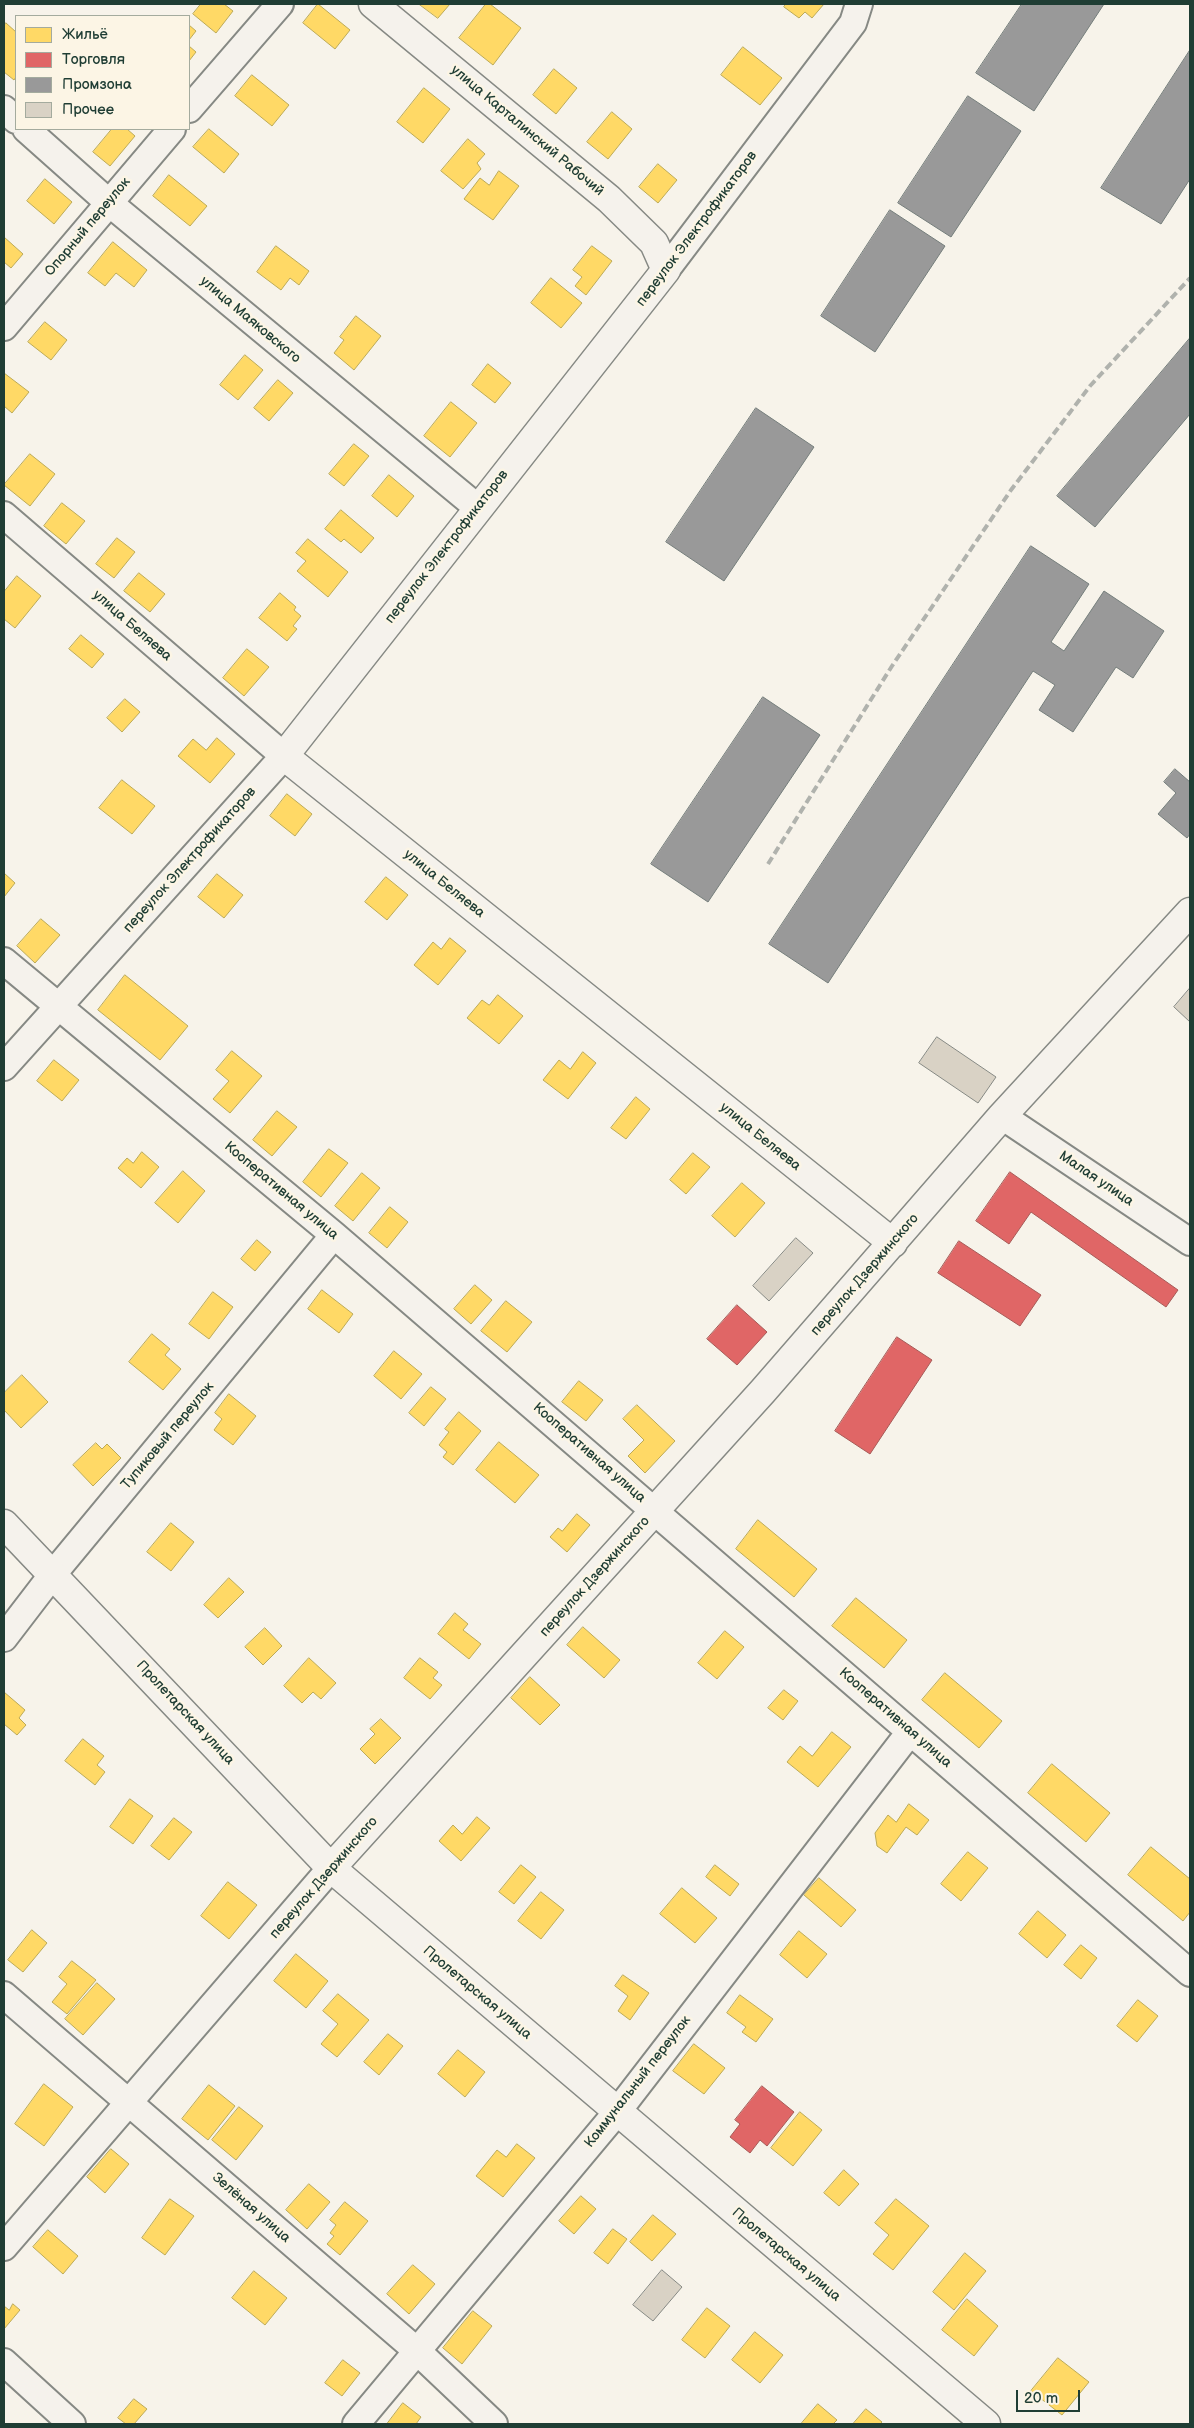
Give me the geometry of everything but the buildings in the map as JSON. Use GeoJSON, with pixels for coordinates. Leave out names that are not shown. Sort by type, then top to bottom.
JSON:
{"type":"FeatureCollection","features":[{"type":"Feature","properties":{"kind":"street"},"geometry":{"type":"LineString","coordinates":[[190,108],[280,4]]}},
{"type":"Feature","properties":{"kind":"street","name":"улица Карталинский Рабочий"},"geometry":{"type":"LineString","coordinates":[[374,4],[609,199],[654,243],[666,270]]}},
{"type":"Feature","properties":{"kind":"street","name":"переулок Электрофикаторов"},"geometry":{"type":"LineString","coordinates":[[4,1066],[284,756],[666,270],[852,23],[860,4]]}},
{"type":"Feature","properties":{"kind":"street"},"geometry":{"type":"LineString","coordinates":[[4,109],[15,119]]}},
{"type":"Feature","properties":{"kind":"street","name":"улица Маяковского"},"geometry":{"type":"LineString","coordinates":[[27,130],[108,202],[478,508]]}},
{"type":"Feature","properties":{"kind":"street","name":"Опорный переулок"},"geometry":{"type":"LineString","coordinates":[[4,327],[108,202],[171,130]]}},
{"type":"Feature","properties":{"kind":"street","name":"улица Беляева"},"geometry":{"type":"LineString","coordinates":[[4,515],[284,756],[893,1243]]}},
{"type":"Feature","properties":{"kind":"street","name":"переулок Дзержинского"},"geometry":{"type":"LineString","coordinates":[[4,2246],[331,1868],[656,1511],[893,1243],[1002,1116],[1190,912]]}},
{"type":"Feature","properties":{"kind":"street","name":"Кооперативная улица"},"geometry":{"type":"LineString","coordinates":[[4,961],[334,1235],[1190,1973]]}},
{"type":"Feature","properties":{"kind":"street","name":"Малая улица"},"geometry":{"type":"LineString","coordinates":[[1002,1116],[1190,1242]]}},
{"type":"Feature","properties":{"kind":"street","name":"Тупиковый переулок"},"geometry":{"type":"LineString","coordinates":[[4,1638],[53,1574],[334,1235]]}},
{"type":"Feature","properties":{"kind":"street","name":"Пролетарская улица"},"geometry":{"type":"LineString","coordinates":[[4,1524],[331,1868],[986,2424]]}},
{"type":"Feature","properties":{"kind":"street","name":"Коммунальный переулок"},"geometry":{"type":"LineString","coordinates":[[356,2424],[617,2112],[910,1732]]}},
{"type":"Feature","properties":{"kind":"street","name":"Зелёная улица"},"geometry":{"type":"LineString","coordinates":[[4,1995],[416,2350],[494,2424]]}},
{"type":"Feature","properties":{"kind":"street"},"geometry":{"type":"LineString","coordinates":[[4,2362],[72,2424]]}},
{"type":"Feature","properties":{"kind":"railway"},"geometry":{"type":"LineString","coordinates":[[768,864],[892,666],[1011,490],[1090,386],[1190,278]]}}]}
